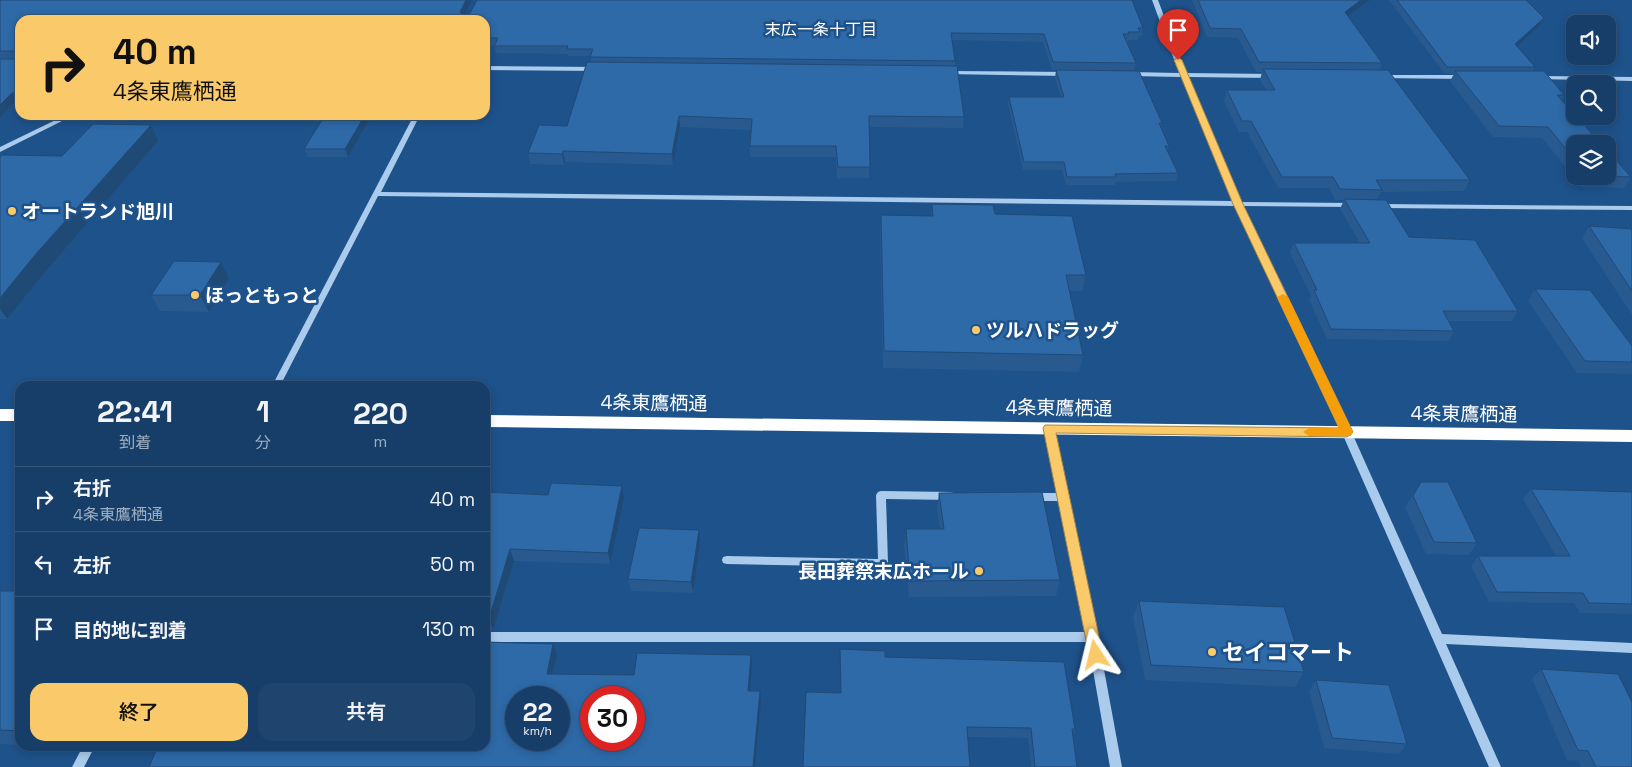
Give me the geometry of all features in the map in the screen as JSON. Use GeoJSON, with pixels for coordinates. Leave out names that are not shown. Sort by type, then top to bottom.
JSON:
{"type":"FeatureCollection","features":[{"type":"Feature","properties":{"kind":"highway"},"geometry":{"type":"LineString","coordinates":[[0,415],[15,415]]}},
{"type":"Feature","properties":{"kind":"highway","name":"4条東鷹栖通"},"geometry":{"type":"LineString","coordinates":[[490,421],[1632,436]]}},
{"type":"Feature","properties":{"kind":"street"},"geometry":{"type":"LineString","coordinates":[[1155,0],[1238,204],[1347,432],[1495,767]]}},
{"type":"Feature","properties":{"kind":"street"},"geometry":{"type":"LineString","coordinates":[[490,68],[605,69]]}},
{"type":"Feature","properties":{"kind":"street"},"geometry":{"type":"LineString","coordinates":[[944,72],[1074,74]]}},
{"type":"Feature","properties":{"kind":"street"},"geometry":{"type":"LineString","coordinates":[[1124,74],[1283,76]]}},
{"type":"Feature","properties":{"kind":"street"},"geometry":{"type":"LineString","coordinates":[[1373,76],[1472,77]]}},
{"type":"Feature","properties":{"kind":"street"},"geometry":{"type":"LineString","coordinates":[[1532,78],[1632,79]]}},
{"type":"Feature","properties":{"kind":"street"},"geometry":{"type":"LineString","coordinates":[[0,150],[61,120]]}},
{"type":"Feature","properties":{"kind":"street"},"geometry":{"type":"LineString","coordinates":[[279,381],[415,120]]}},
{"type":"Feature","properties":{"kind":"street"},"geometry":{"type":"LineString","coordinates":[[376,194],[1356,205]]}},
{"type":"Feature","properties":{"kind":"street"},"geometry":{"type":"LineString","coordinates":[[1376,206],[1632,208]]}},
{"type":"Feature","properties":{"kind":"street"},"geometry":{"type":"LineString","coordinates":[[1049,428],[1093,637],[1116,767]]}},
{"type":"Feature","properties":{"kind":"street"},"geometry":{"type":"LineString","coordinates":[[727,560],[883,563],[880,495],[958,496]]}},
{"type":"Feature","properties":{"kind":"street"},"geometry":{"type":"LineString","coordinates":[[1025,497],[1064,497]]}},
{"type":"Feature","properties":{"kind":"street"},"geometry":{"type":"LineString","coordinates":[[490,636],[1093,637]]}},
{"type":"Feature","properties":{"kind":"street"},"geometry":{"type":"LineString","coordinates":[[1438,639],[1632,648]]}},
{"type":"Feature","properties":{"kind":"street"},"geometry":{"type":"LineString","coordinates":[[78,767],[86,751]]}},
{"type":"Feature","properties":{"kind":"building"},"geometry":{"type":"Polygon","coordinates":[[[0,0],[466,0],[460,12],[462,14],[470,13],[477,0],[1132,0],[1143,28],[1138,28],[1140,32],[1123,34],[1136,63],[1053,62],[1044,34],[951,33],[955,61],[590,57],[593,49],[567,49],[568,46],[494,46],[498,38],[490,38],[490,15],[15,15],[15,51],[0,51],[0,0]]]}},
{"type":"Feature","properties":{"kind":"building"},"geometry":{"type":"Polygon","coordinates":[[[1198,0],[1361,0],[1345,12],[1382,63],[1259,62],[1241,29],[1210,28],[1198,0]]]}},
{"type":"Feature","properties":{"kind":"building"},"geometry":{"type":"Polygon","coordinates":[[[1397,0],[1526,0],[1544,18],[1515,44],[1535,67],[1447,67],[1397,0]]]}},
{"type":"Feature","properties":{"kind":"building"},"geometry":{"type":"Polygon","coordinates":[[[0,59],[15,59],[15,93],[12,93],[0,105],[0,59]]]}},
{"type":"Feature","properties":{"kind":"building"},"geometry":{"type":"Polygon","coordinates":[[[587,62],[957,66],[964,117],[869,116],[870,167],[838,167],[836,146],[750,146],[752,119],[679,116],[672,154],[563,151],[562,154],[528,153],[539,125],[567,126],[587,62]]]}},
{"type":"Feature","properties":{"kind":"building"},"geometry":{"type":"Polygon","coordinates":[[[1263,69],[1388,70],[1470,180],[1376,180],[1382,190],[1340,189],[1333,177],[1282,177],[1251,121],[1242,121],[1227,90],[1275,90],[1263,69]]]}},
{"type":"Feature","properties":{"kind":"building"},"geometry":{"type":"Polygon","coordinates":[[[1056,70],[1139,71],[1162,123],[1159,123],[1169,146],[1165,146],[1178,173],[1115,174],[1116,177],[1067,177],[1064,162],[1024,162],[1009,97],[1064,97],[1056,70]]]}},
{"type":"Feature","properties":{"kind":"building"},"geometry":{"type":"Polygon","coordinates":[[[1455,71],[1544,71],[1564,95],[1557,95],[1566,105],[1566,125],[1584,125],[1593,135],[1566,135],[1566,149],[1548,127],[1499,126],[1455,71]]]}},
{"type":"Feature","properties":{"kind":"building"},"geometry":{"type":"Polygon","coordinates":[[[322,120],[362,120],[345,149],[304,149],[322,120]]]}},
{"type":"Feature","properties":{"kind":"building"},"geometry":{"type":"Polygon","coordinates":[[[93,124],[151,125],[35,255],[0,298],[0,157],[2,155],[62,156],[93,124]]]}},
{"type":"Feature","properties":{"kind":"building"},"geometry":{"type":"Polygon","coordinates":[[[1616,160],[1631,177],[1616,177],[1616,160]]]}},
{"type":"Feature","properties":{"kind":"building"},"geometry":{"type":"Polygon","coordinates":[[[1344,199],[1386,200],[1409,237],[1475,240],[1518,311],[1443,311],[1454,331],[1331,329],[1314,290],[1317,290],[1294,243],[1370,243],[1344,199]]]}},
{"type":"Feature","properties":{"kind":"building","name":"ツルハドラッグ"},"geometry":{"type":"Polygon","coordinates":[[[932,204],[993,205],[995,214],[1072,216],[1086,275],[1066,275],[1083,355],[884,351],[881,215],[933,216],[932,204]]]}},
{"type":"Feature","properties":{"kind":"building"},"geometry":{"type":"Polygon","coordinates":[[[1589,226],[1632,229],[1632,291],[1589,226]]]}},
{"type":"Feature","properties":{"kind":"building"},"geometry":{"type":"Polygon","coordinates":[[[174,261],[221,262],[200,295],[151,295],[174,261]]]}},
{"type":"Feature","properties":{"kind":"building"},"geometry":{"type":"Polygon","coordinates":[[[1535,289],[1590,290],[1632,346],[1632,362],[1585,361],[1535,289]]]}},
{"type":"Feature","properties":{"kind":"building"},"geometry":{"type":"Polygon","coordinates":[[[1421,482],[1448,482],[1477,543],[1434,542],[1413,496],[1421,482]]]}},
{"type":"Feature","properties":{"kind":"building"},"geometry":{"type":"Polygon","coordinates":[[[551,483],[622,486],[608,553],[510,549],[490,616],[490,492],[548,495],[551,483]]]}},
{"type":"Feature","properties":{"kind":"building"},"geometry":{"type":"Polygon","coordinates":[[[1531,489],[1632,492],[1632,604],[1589,603],[1583,593],[1497,592],[1478,556],[1570,556],[1531,489]]]}},
{"type":"Feature","properties":{"kind":"building","name":"長田葬祭末広ホール"},"geometry":{"type":"Polygon","coordinates":[[[1042,492],[1060,580],[910,581],[906,529],[944,529],[939,493],[1042,492]]]}},
{"type":"Feature","properties":{"kind":"building"},"geometry":{"type":"Polygon","coordinates":[[[639,528],[699,530],[691,582],[628,579],[639,528]]]}},
{"type":"Feature","properties":{"kind":"building"},"geometry":{"type":"Polygon","coordinates":[[[0,591],[15,591],[15,731],[0,730],[0,591]]]}},
{"type":"Feature","properties":{"kind":"building","name":"セイコマート"},"geometry":{"type":"Polygon","coordinates":[[[1139,601],[1284,607],[1304,672],[1151,665],[1139,601]]]}},
{"type":"Feature","properties":{"kind":"building"},"geometry":{"type":"Polygon","coordinates":[[[490,642],[553,644],[547,674],[634,675],[637,653],[751,655],[748,691],[760,691],[753,767],[149,767],[156,751],[490,751],[490,642]]]}},
{"type":"Feature","properties":{"kind":"building"},"geometry":{"type":"Polygon","coordinates":[[[840,649],[885,651],[885,657],[1064,662],[1075,729],[1072,729],[1077,767],[1035,767],[1031,728],[967,727],[970,767],[803,767],[806,692],[841,693],[840,649]]]}},
{"type":"Feature","properties":{"kind":"building"},"geometry":{"type":"Polygon","coordinates":[[[1541,669],[1618,674],[1632,702],[1632,767],[1596,767],[1588,751],[1578,750],[1541,669]]]}},
{"type":"Feature","properties":{"kind":"building"},"geometry":{"type":"Polygon","coordinates":[[[1316,680],[1389,685],[1407,744],[1332,738],[1316,680]]]}},
{"type":"Feature","properties":{"kind":"slow traffic"},"geometry":{"type":"LineString","coordinates":[[1283,297],[1347,432],[1309,432]]}},
{"type":"Feature","properties":{"kind":"place","name":"オートランド旭川"},"geometry":{"type":"Point","coordinates":[12,211]}},
{"type":"Feature","properties":{"kind":"place","name":"ほっともっと"},"geometry":{"type":"Point","coordinates":[195,295]}},
{"type":"Feature","properties":{"kind":"place","name":"ツルハドラッグ"},"geometry":{"type":"Point","coordinates":[976,330]}},
{"type":"Feature","properties":{"kind":"place","name":"長田葬祭末広ホール"},"geometry":{"type":"Point","coordinates":[979,571]}},
{"type":"Feature","properties":{"kind":"place","name":"セイコマート"},"geometry":{"type":"Point","coordinates":[1212,652]}},
{"type":"Feature","properties":{"kind":"district","name":"末広一条十丁目"},"geometry":{"type":"Point","coordinates":[821,29]}},
{"type":"Feature","properties":{"kind":"route"},"geometry":{"type":"LineString","coordinates":[[1096,655],[1049,428],[1347,432],[1238,204],[1178,60]]}}]}
